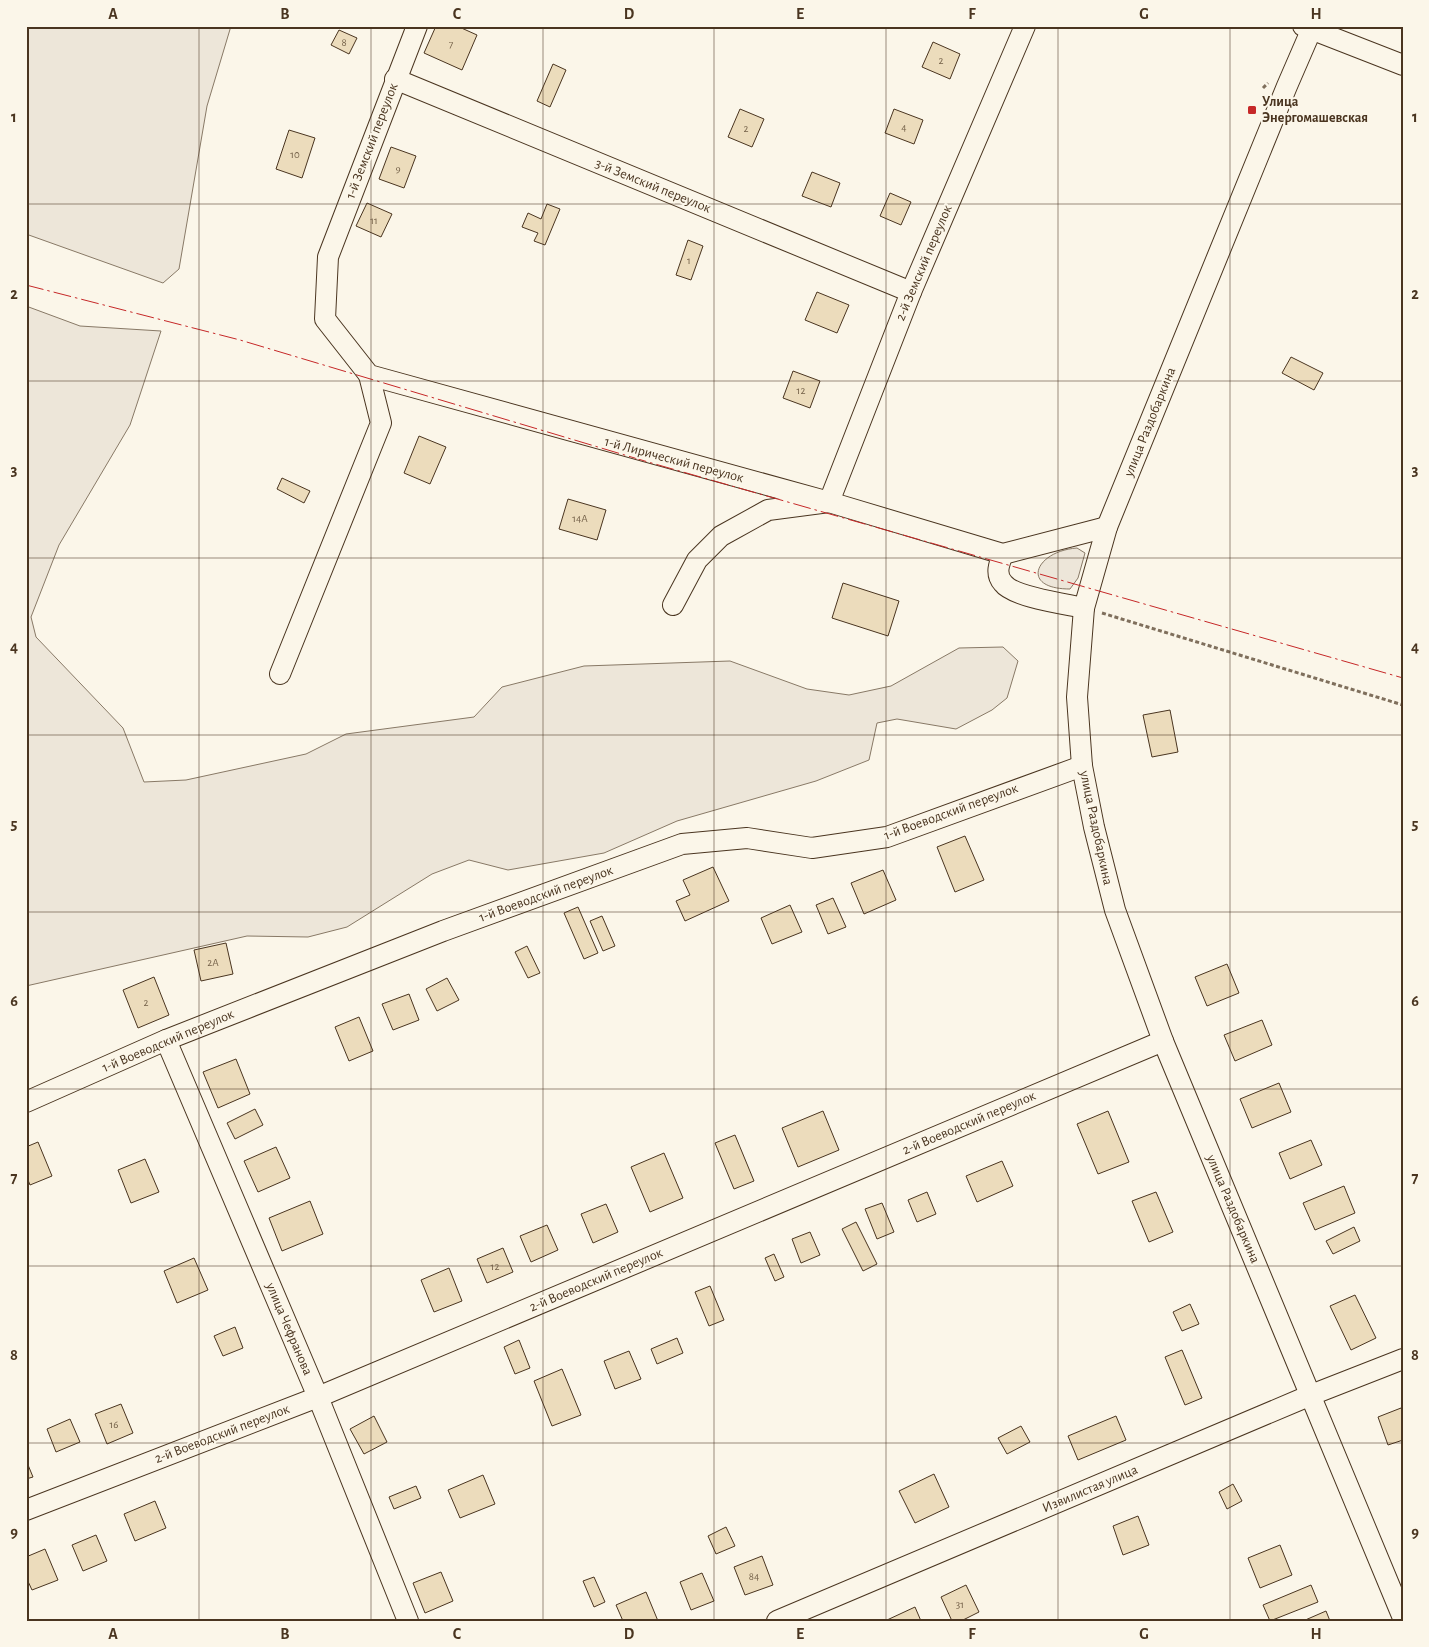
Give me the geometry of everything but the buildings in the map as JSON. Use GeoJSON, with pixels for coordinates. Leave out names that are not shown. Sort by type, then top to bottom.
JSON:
{"type":"FeatureCollection","features":[{"type":"Feature","properties":{"kind":"street","name":"1-й Земский переулок"},"geometry":{"type":"LineString","coordinates":[[369,375],[325,319],[328,257],[417,26]]}},
{"type":"Feature","properties":{"kind":"street","name":"2-й Земский переулок"},"geometry":{"type":"LineString","coordinates":[[829,502],[911,292],[1025,26]]}},
{"type":"Feature","properties":{"kind":"street"},"geometry":{"type":"LineString","coordinates":[[1310,27],[1403,65]]}},
{"type":"Feature","properties":{"kind":"street","name":"улица Раздобаркина"},"geometry":{"type":"LineString","coordinates":[[1310,27],[1106,527],[1084,608],[1076,696],[1082,766],[1094,827],[1115,910],[1163,1041],[1403,1618]]}},
{"type":"Feature","properties":{"kind":"street","name":"3-й Земский переулок"},"geometry":{"type":"LineString","coordinates":[[395,79],[911,292]]}},
{"type":"Feature","properties":{"kind":"street"},"geometry":{"type":"LineString","coordinates":[[280,674],[381,423],[369,375]]}},
{"type":"Feature","properties":{"kind":"street","name":"1-й Лирический переулок"},"geometry":{"type":"LineString","coordinates":[[369,375],[829,502],[1003,554]]}},
{"type":"Feature","properties":{"kind":"street"},"geometry":{"type":"LineString","coordinates":[[673,605],[697,560],[721,536],[768,510],[829,502]]}},
{"type":"Feature","properties":{"kind":"street"},"geometry":{"type":"LineString","coordinates":[[1084,608],[1013,591],[1002,583],[997,570],[1003,554],[1106,527]]}},
{"type":"Feature","properties":{"kind":"street","name":"1-й Воеводский переулок"},"geometry":{"type":"LineString","coordinates":[[26,1102],[166,1040],[443,931],[682,844],[747,838],[812,848],[887,837],[1082,766]]}},
{"type":"Feature","properties":{"kind":"street","name":"улица Чефранова"},"geometry":{"type":"LineString","coordinates":[[166,1040],[318,1397],[408,1621]]}},
{"type":"Feature","properties":{"kind":"street","name":"2-й Воеводский переулок"},"geometry":{"type":"LineString","coordinates":[[26,1510],[318,1397],[1163,1041]]}},
{"type":"Feature","properties":{"kind":"street","name":"Извилистая улица"},"geometry":{"type":"LineString","coordinates":[[777,1621],[1311,1395],[1403,1359]]}},
{"type":"Feature","properties":{"kind":"path"},"geometry":{"type":"LineString","coordinates":[[1084,608],[1403,705]]}},
{"type":"Feature","properties":{"kind":"shaded area"},"geometry":{"type":"Polygon","coordinates":[[[26,26],[231,26],[207,106],[179,269],[163,283],[26,234],[26,26]]]}},
{"type":"Feature","properties":{"kind":"shaded area"},"geometry":{"type":"Polygon","coordinates":[[[26,306],[80,326],[161,331],[130,425],[59,545],[31,617],[36,637],[123,728],[144,782],[186,780],[306,754],[346,734],[474,717],[502,687],[584,666],[730,661],[807,689],[849,695],[891,686],[959,648],[1003,647],[1018,661],[1007,698],[992,710],[956,729],[897,719],[877,723],[869,760],[816,781],[677,821],[604,853],[508,870],[469,860],[432,874],[347,927],[308,937],[247,936],[26,986],[26,306]]]}},
{"type":"Feature","properties":{"kind":"shaded area"},"geometry":{"type":"Polygon","coordinates":[[[1077,548],[1085,553],[1078,578],[1070,589],[1054,587],[1044,583],[1039,577],[1039,570],[1043,562],[1063,551],[1077,548]]]}},
{"type":"Feature","properties":{"kind":"power"},"geometry":{"type":"LineString","coordinates":[[26,285],[240,340],[648,462],[1403,678]]}},
{"type":"Feature","properties":{"kind":"place","name":"Улица Энергомашевская"},"geometry":{"type":"Point","coordinates":[1252,110]}}]}
